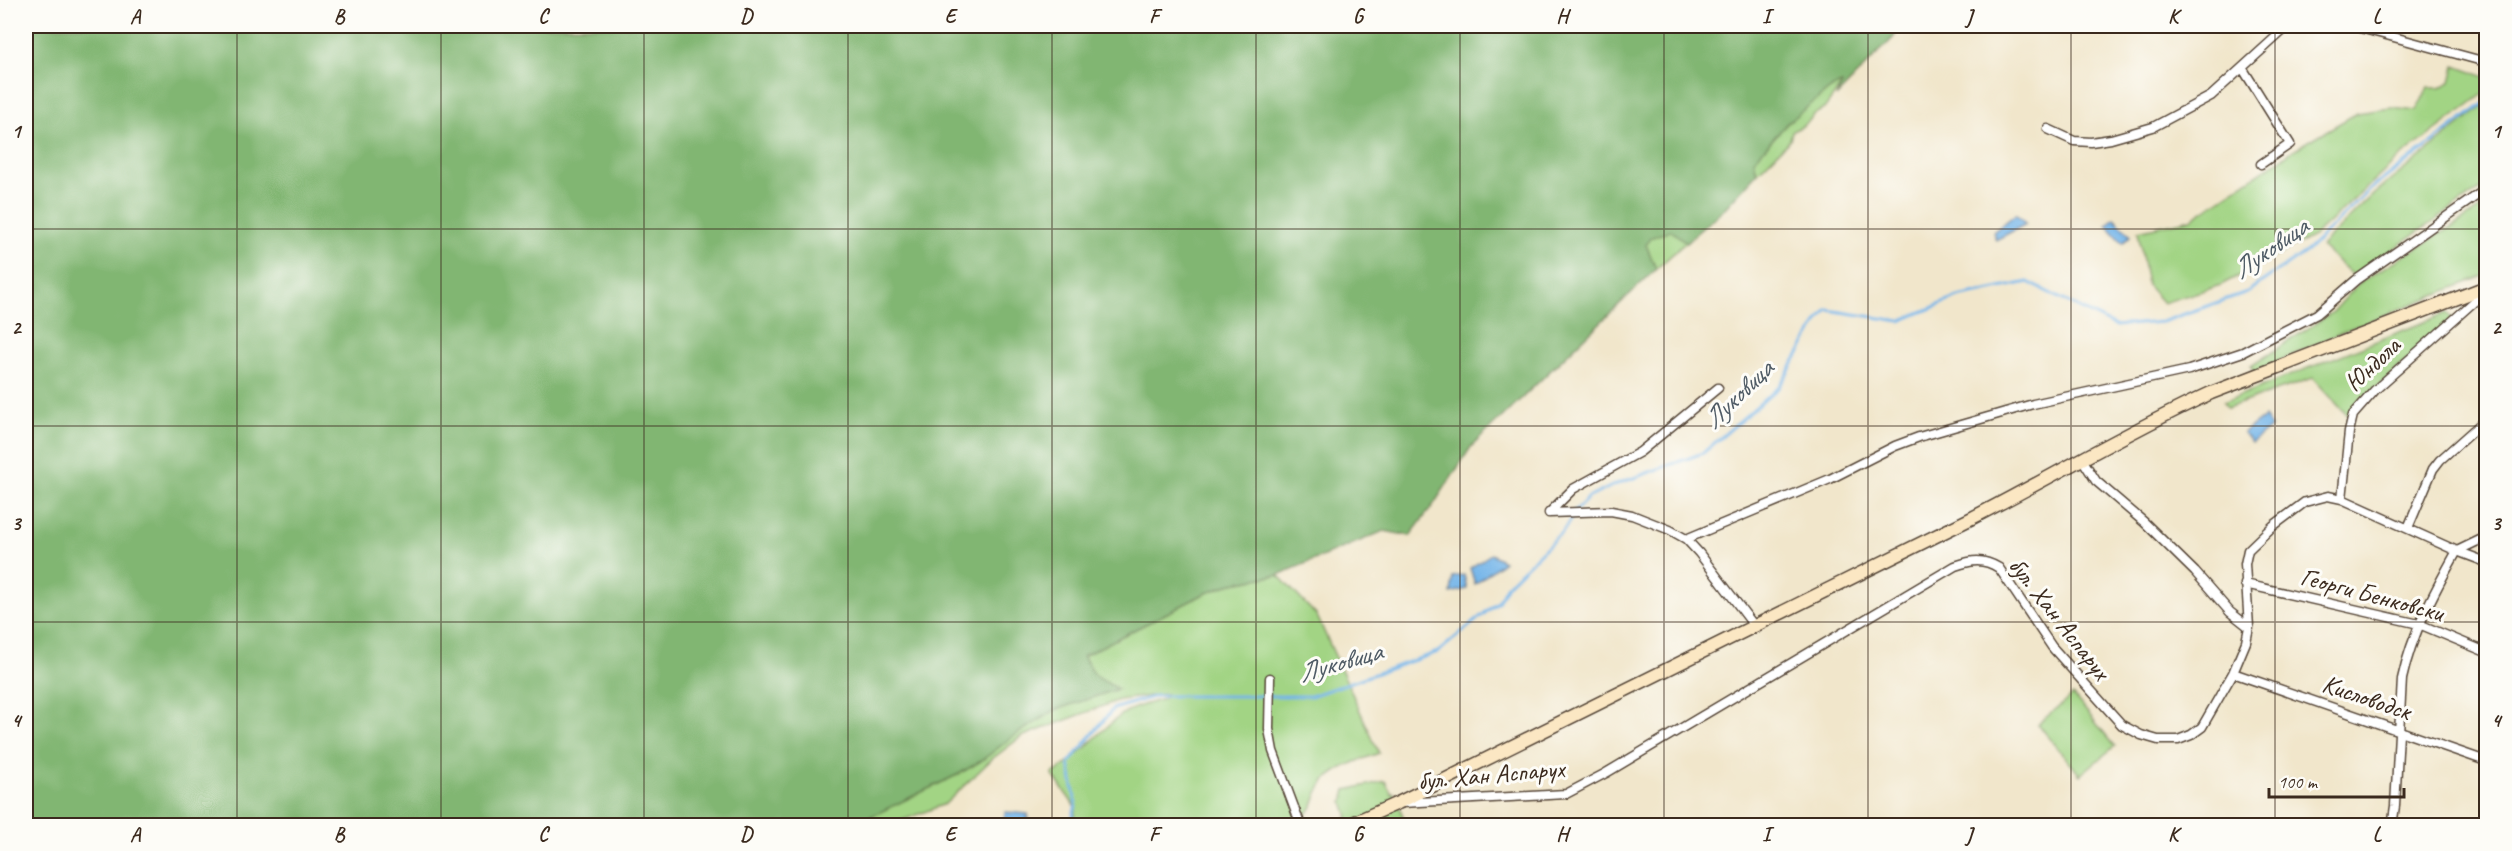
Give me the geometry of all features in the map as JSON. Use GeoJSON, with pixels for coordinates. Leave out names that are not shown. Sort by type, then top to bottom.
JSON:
{"type":"FeatureCollection","features":[{"type":"Feature","properties":{"kind":"main road","name":"Юндола"},"geometry":{"type":"LineString","coordinates":[[1346,825],[1398,803],[1755,627],[2000,503],[2172,411],[2291,362],[2487,289]]}},
{"type":"Feature","properties":{"kind":"street"},"geometry":{"type":"LineString","coordinates":[[2048,129],[2074,141],[2091,142],[2110,140],[2153,127],[2211,96],[2288,26]]}},
{"type":"Feature","properties":{"kind":"street"},"geometry":{"type":"LineString","coordinates":[[2353,26],[2487,62]]}},
{"type":"Feature","properties":{"kind":"street"},"geometry":{"type":"LineString","coordinates":[[2243,69],[2290,144],[2261,164]]}},
{"type":"Feature","properties":{"kind":"street"},"geometry":{"type":"LineString","coordinates":[[1686,539],[1830,479],[1894,446],[1919,437],[2033,404],[2189,370],[2243,352],[2317,314],[2356,280],[2487,189]]}},
{"type":"Feature","properties":{"kind":"street","name":"Юндола"},"geometry":{"type":"LineString","coordinates":[[2342,499],[2349,432],[2354,415],[2375,390],[2487,289]]}},
{"type":"Feature","properties":{"kind":"street"},"geometry":{"type":"LineString","coordinates":[[1718,388],[1640,452],[1573,489],[1549,513],[1611,511],[1632,515],[1670,530],[1686,539],[1755,627]]}},
{"type":"Feature","properties":{"kind":"street"},"geometry":{"type":"LineString","coordinates":[[2408,528],[2433,469],[2487,418]]}},
{"type":"Feature","properties":{"kind":"street"},"geometry":{"type":"LineString","coordinates":[[2082,459],[2096,481],[2144,522],[2230,612],[2249,627]]}},
{"type":"Feature","properties":{"kind":"street","name":"бул. Хан Аспарух"},"geometry":{"type":"LineString","coordinates":[[1398,803],[1566,794],[1585,785],[1955,566],[1968,561],[1979,559],[1999,568],[2052,647],[2084,686],[2122,725],[2141,735],[2158,740],[2178,740],[2202,727],[2234,673],[2246,642],[2249,627],[2244,564],[2248,550],[2257,539],[2305,502],[2328,496],[2342,499],[2457,551],[2487,562]]}},
{"type":"Feature","properties":{"kind":"street"},"geometry":{"type":"LineString","coordinates":[[2395,825],[2402,680],[2406,661],[2419,624],[2457,551],[2487,537]]}},
{"type":"Feature","properties":{"kind":"street","name":"Георги Бенковски"},"geometry":{"type":"LineString","coordinates":[[2245,584],[2419,624],[2487,652]]}},
{"type":"Feature","properties":{"kind":"street","name":"Кисловодск"},"geometry":{"type":"LineString","coordinates":[[2234,673],[2487,761]]}},
{"type":"Feature","properties":{"kind":"street"},"geometry":{"type":"LineString","coordinates":[[1270,683],[1269,729],[1273,751],[1301,825]]}},
{"type":"Feature","properties":{"kind":"green space"},"geometry":{"type":"Polygon","coordinates":[[[26,26],[486,26],[488,32],[512,26],[1901,26],[1893,38],[1836,97],[1842,84],[1833,87],[1788,122],[1754,160],[1757,173],[1724,209],[1686,242],[1670,230],[1650,238],[1646,245],[1656,269],[1471,447],[1410,536],[1384,531],[1278,575],[1233,583],[1204,594],[1083,656],[1095,676],[1118,689],[1055,710],[959,774],[851,826],[26,825],[26,26]]]}},
{"type":"Feature","properties":{"kind":"green space"},"geometry":{"type":"Polygon","coordinates":[[[2455,66],[2486,77],[2486,92],[2399,158],[2314,236],[2221,285],[2163,303],[2147,285],[2138,231],[2191,219],[2297,148],[2357,113],[2392,108],[2416,111],[2428,88],[2439,88],[2451,82],[2455,66]]]}},
{"type":"Feature","properties":{"kind":"green space"},"geometry":{"type":"Polygon","coordinates":[[[1843,83],[1824,109],[1813,115],[1801,127],[1792,131],[1790,140],[1757,173],[1754,160],[1784,127],[1818,97],[1843,83]]]}},
{"type":"Feature","properties":{"kind":"green space"},"geometry":{"type":"Polygon","coordinates":[[[2486,104],[2486,185],[2354,276],[2321,246],[2375,193],[2486,104]]]}},
{"type":"Feature","properties":{"kind":"green space"},"geometry":{"type":"Polygon","coordinates":[[[2486,206],[2486,275],[2344,331],[2254,373],[2251,366],[2333,312],[2359,283],[2486,206]]]}},
{"type":"Feature","properties":{"kind":"green space"},"geometry":{"type":"Polygon","coordinates":[[[1670,229],[1686,242],[1656,269],[1646,245],[1650,238],[1670,229]]]}},
{"type":"Feature","properties":{"kind":"green space"},"geometry":{"type":"Polygon","coordinates":[[[2447,313],[2453,320],[2359,403],[2348,416],[2313,378],[2227,408],[2223,402],[2447,313]]]}},
{"type":"Feature","properties":{"kind":"green space"},"geometry":{"type":"Polygon","coordinates":[[[1278,575],[1317,616],[1379,753],[1347,766],[1326,780],[1305,815],[1311,825],[1074,825],[1076,808],[1052,774],[1062,768],[1124,713],[1164,699],[1166,694],[1119,700],[1021,737],[992,759],[945,804],[890,825],[851,826],[959,774],[1055,710],[1117,689],[1095,676],[1083,656],[1204,594],[1233,583],[1278,575]]]}},
{"type":"Feature","properties":{"kind":"green space"},"geometry":{"type":"Polygon","coordinates":[[[2073,695],[2115,746],[2080,775],[2038,724],[2073,695]]]}},
{"type":"Feature","properties":{"kind":"green space"},"geometry":{"type":"Polygon","coordinates":[[[1385,781],[1392,794],[1394,793],[1404,819],[1373,825],[1337,826],[1348,817],[1343,802],[1346,790],[1385,781]]]}},
{"type":"Feature","properties":{"kind":"water"},"geometry":{"type":"Polygon","coordinates":[[[2016,214],[2026,224],[1996,240],[1993,232],[2016,214]]]}},
{"type":"Feature","properties":{"kind":"water"},"geometry":{"type":"Polygon","coordinates":[[[2114,218],[2131,235],[2123,243],[2107,225],[2114,218]]]}},
{"type":"Feature","properties":{"kind":"water"},"geometry":{"type":"Polygon","coordinates":[[[2264,417],[2271,427],[2251,443],[2243,433],[2264,417]]]}},
{"type":"Feature","properties":{"kind":"water"},"geometry":{"type":"Polygon","coordinates":[[[1491,554],[1504,561],[1475,584],[1470,568],[1491,554]]]}},
{"type":"Feature","properties":{"kind":"water"},"geometry":{"type":"Polygon","coordinates":[[[1464,575],[1467,589],[1451,593],[1453,577],[1464,575]]]}},
{"type":"Feature","properties":{"kind":"water"},"geometry":{"type":"Polygon","coordinates":[[[1005,812],[1028,814],[1027,825],[1004,823],[1005,812]]]}},
{"type":"Feature","properties":{"kind":"waterway","name":"Луковица"},"geometry":{"type":"LineString","coordinates":[[1070,826],[1076,805],[1069,763],[1113,709],[1156,696],[1311,696],[1438,652],[1498,602],[1507,585],[1564,530],[1576,510],[1588,498],[1614,485],[1703,453],[1779,387],[1819,320],[1828,310],[1900,321],[1958,297],[2028,282],[2115,326],[2162,322],[2247,292],[2307,251],[2372,188],[2486,102]]}}]}
